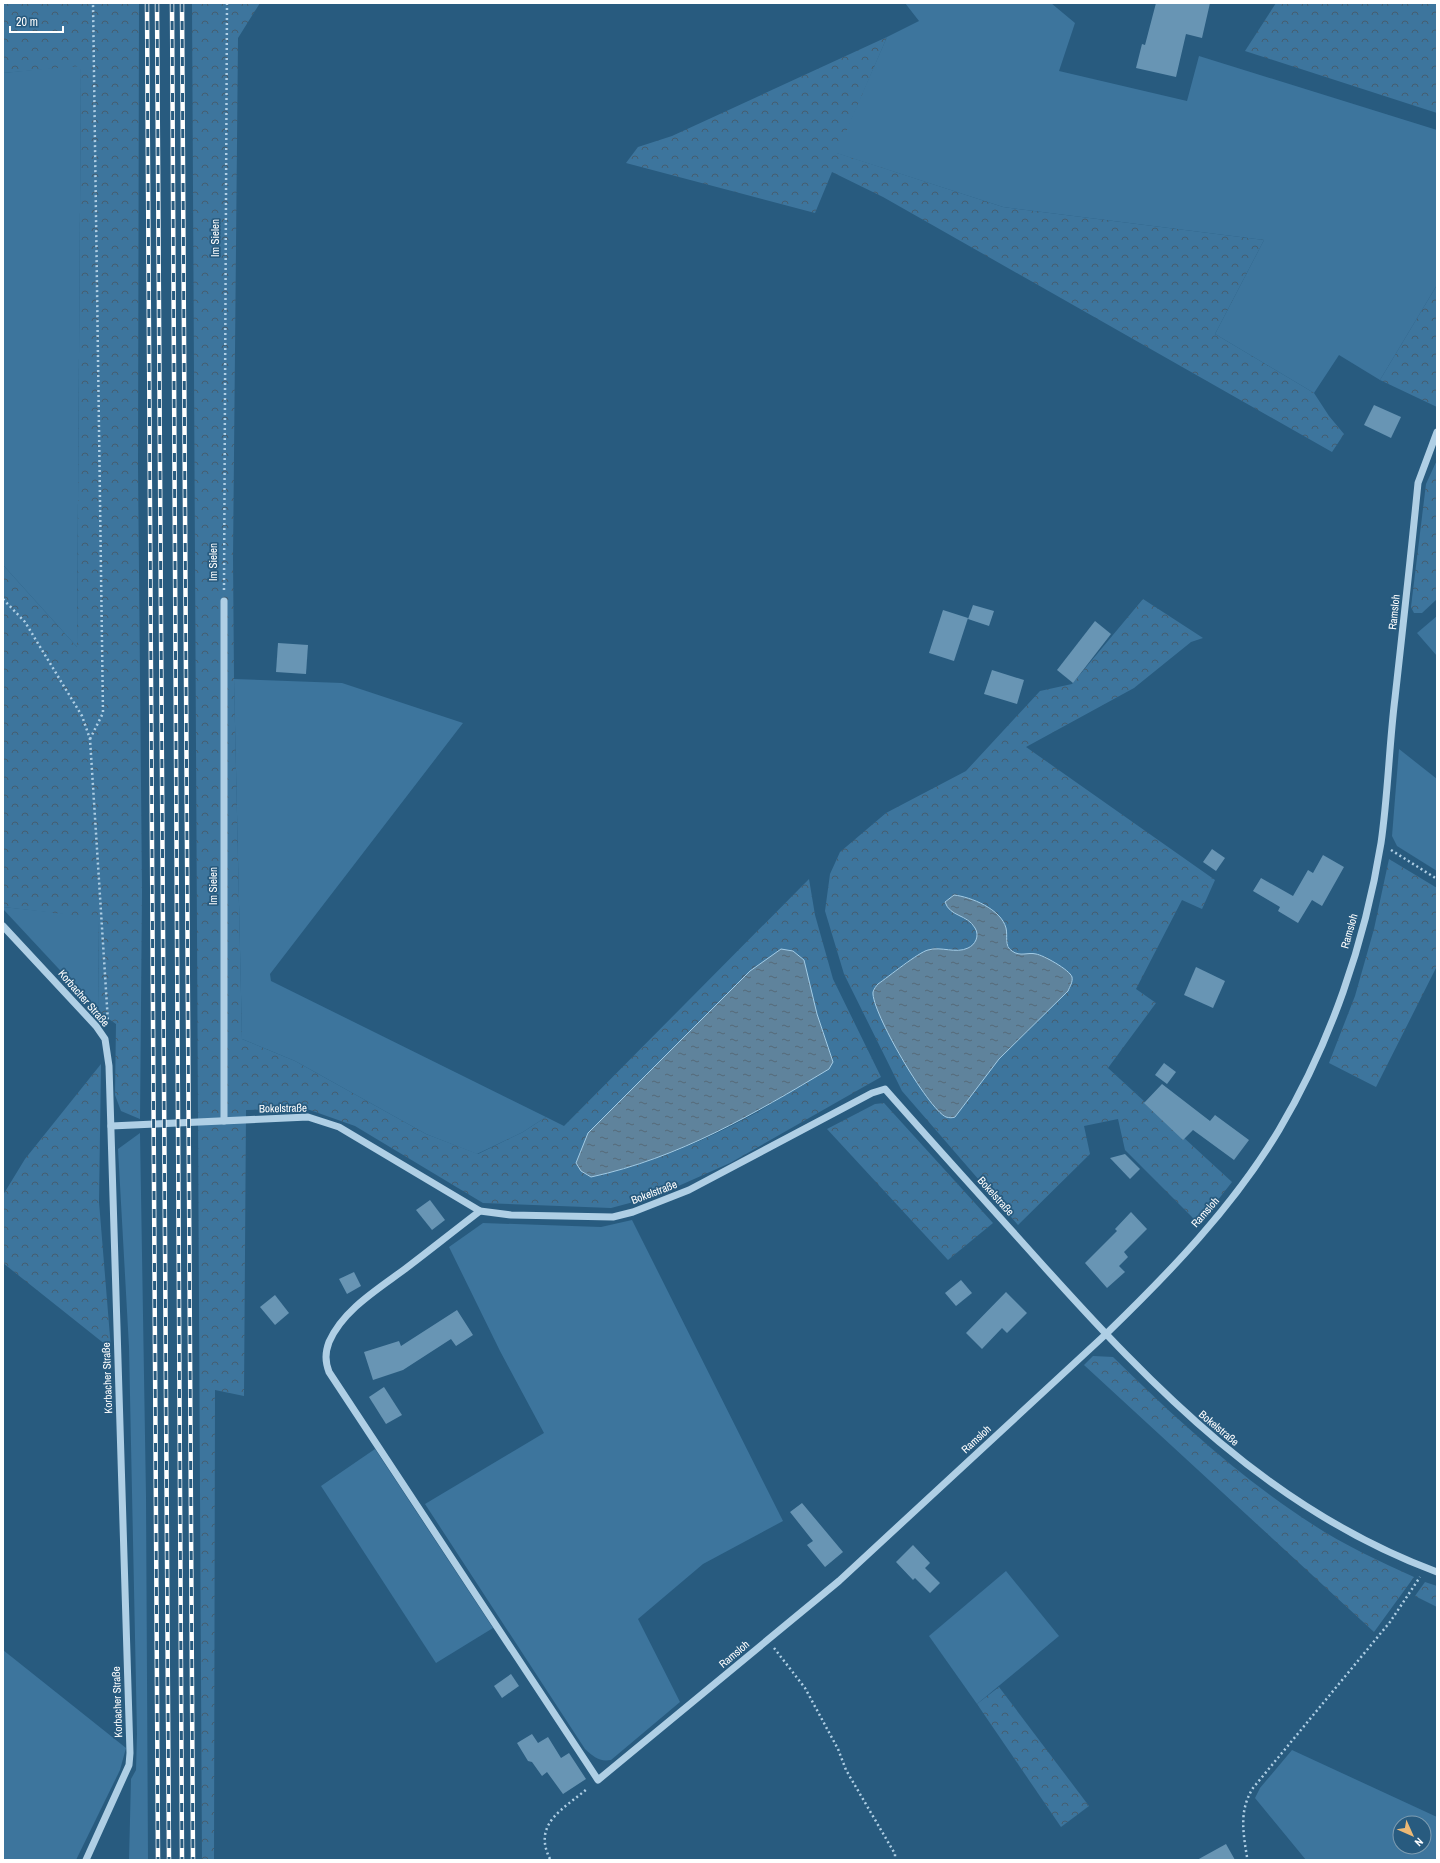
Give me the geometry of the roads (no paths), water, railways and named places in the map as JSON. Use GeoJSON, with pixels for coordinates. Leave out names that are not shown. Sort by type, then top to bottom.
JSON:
{"type":"FeatureCollection","features":[{"type":"Feature","properties":{"kind":"street","name":"Ramsloh"},"geometry":{"type":"LineString","coordinates":[[480,1211],[362,1302],[339,1326],[330,1341],[326,1353],[325,1363],[329,1372],[376,1441],[598,1780],[867,1557],[1148,1294],[1224,1208],[1254,1168],[1279,1129],[1316,1057],[1343,992],[1364,924],[1381,843],[1418,483],[1437,432]]}},
{"type":"Feature","properties":{"kind":"street","name":"Im Sielen"},"geometry":{"type":"LineString","coordinates":[[224,601],[224,1121]]}},
{"type":"Feature","properties":{"kind":"street","name":"Korbacher Straße"},"geometry":{"type":"LineString","coordinates":[[3,926],[96,1026],[105,1039],[109,1066],[130,1753],[129,1765],[86,1860]]}},
{"type":"Feature","properties":{"kind":"street","name":"Bokelstraße"},"geometry":{"type":"LineString","coordinates":[[111,1126],[308,1117],[319,1119],[346,1130],[480,1211],[511,1215],[613,1217],[633,1212],[689,1190],[872,1093],[885,1089],[1106,1334],[1167,1397],[1201,1427],[1272,1484],[1300,1503],[1349,1532],[1425,1568],[1437,1572]]}},
{"type":"Feature","properties":{"kind":"water"},"geometry":{"type":"Polygon","coordinates":[[[954,895],[977,901],[998,915],[1006,928],[1007,944],[1012,951],[1018,954],[1033,954],[1044,957],[1067,971],[1072,979],[1068,991],[999,1059],[955,1117],[951,1118],[946,1117],[938,1110],[914,1079],[890,1038],[875,1002],[873,992],[878,984],[911,960],[928,950],[963,950],[973,945],[977,934],[972,923],[947,907],[945,902],[954,895]]]}},
{"type":"Feature","properties":{"kind":"water"},"geometry":{"type":"Polygon","coordinates":[[[781,949],[793,951],[804,960],[817,1014],[833,1062],[829,1069],[744,1118],[685,1146],[623,1169],[591,1177],[581,1171],[576,1163],[588,1133],[750,971],[781,949]]]}},
{"type":"Feature","properties":{"kind":"railway"},"geometry":{"type":"LineString","coordinates":[[147,3],[158,1860]]}},
{"type":"Feature","properties":{"kind":"railway"},"geometry":{"type":"LineString","coordinates":[[157,3],[169,1860]]}},
{"type":"Feature","properties":{"kind":"railway"},"geometry":{"type":"LineString","coordinates":[[172,3],[182,1860]]}},
{"type":"Feature","properties":{"kind":"railway"},"geometry":{"type":"LineString","coordinates":[[182,3],[193,1860]]}}]}
